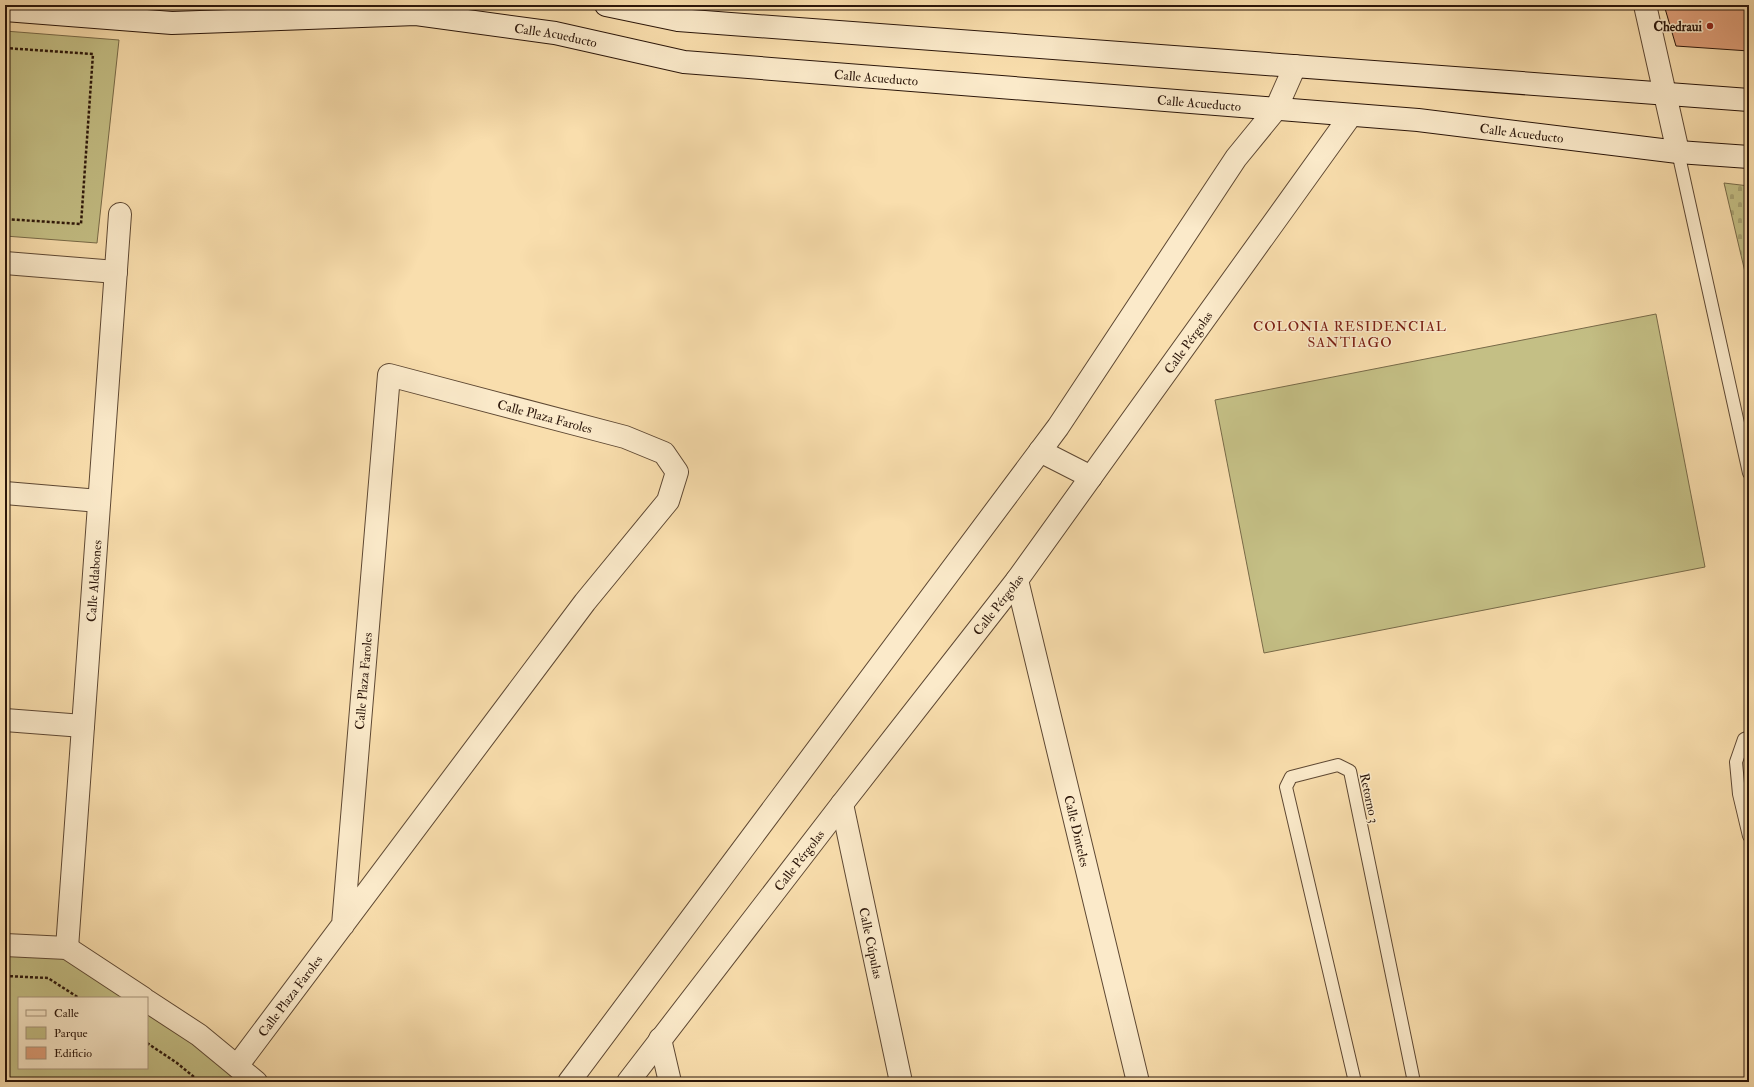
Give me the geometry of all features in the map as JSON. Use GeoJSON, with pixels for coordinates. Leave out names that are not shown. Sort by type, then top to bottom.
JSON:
{"type":"FeatureCollection","features":[{"type":"Feature","properties":{"kind":"street"},"geometry":{"type":"LineString","coordinates":[[606,5],[678,20],[1665,95],[1749,100]]}},
{"type":"Feature","properties":{"kind":"street"},"geometry":{"type":"LineString","coordinates":[[1645,5],[1678,152]]}},
{"type":"Feature","properties":{"kind":"street","name":"Calle Acueducto"},"geometry":{"type":"LineString","coordinates":[[5,10],[172,23],[416,14],[556,33],[684,62],[1418,120],[1678,152],[1749,158]]}},
{"type":"Feature","properties":{"kind":"street"},"geometry":{"type":"LineString","coordinates":[[569,1082],[1040,451],[1236,158],[1276,109],[1295,66]]}},
{"type":"Feature","properties":{"kind":"street","name":"Calle Pérgolas"},"geometry":{"type":"LineString","coordinates":[[628,1082],[1017,580],[1351,115]]}},
{"type":"Feature","properties":{"kind":"street","name":"Calle Aldabones"},"geometry":{"type":"LineString","coordinates":[[67,948],[120,214]]}},
{"type":"Feature","properties":{"kind":"street"},"geometry":{"type":"LineString","coordinates":[[5,263],[116,272]]}},
{"type":"Feature","properties":{"kind":"street","name":"Calle Plaza Faroles"},"geometry":{"type":"LineString","coordinates":[[237,1066],[343,925],[585,602],[668,501],[677,472],[664,453],[624,437],[388,375],[343,925]]}},
{"type":"Feature","properties":{"kind":"street"},"geometry":{"type":"LineString","coordinates":[[1040,451],[1091,477]]}},
{"type":"Feature","properties":{"kind":"street"},"geometry":{"type":"LineString","coordinates":[[5,493],[99,501]]}},
{"type":"Feature","properties":{"kind":"street","name":"Calle Dinteles"},"geometry":{"type":"LineString","coordinates":[[1017,580],[1138,1082]]}},
{"type":"Feature","properties":{"kind":"street"},"geometry":{"type":"LineString","coordinates":[[5,720],[83,726]]}},
{"type":"Feature","properties":{"kind":"street","name":"Calle Cúpulas"},"geometry":{"type":"LineString","coordinates":[[842,804],[901,1082]]}},
{"type":"Feature","properties":{"kind":"street"},"geometry":{"type":"LineString","coordinates":[[5,946],[67,948],[141,997]]}},
{"type":"Feature","properties":{"kind":"street"},"geometry":{"type":"LineString","coordinates":[[148,1002],[199,1035],[256,1082]]}},
{"type":"Feature","properties":{"kind":"street"},"geometry":{"type":"LineString","coordinates":[[660,1040],[670,1082]]}},
{"type":"Feature","properties":{"kind":"lane"},"geometry":{"type":"LineString","coordinates":[[1678,152],[1749,473]]}},
{"type":"Feature","properties":{"kind":"lane"},"geometry":{"type":"LineString","coordinates":[[1749,737],[1744,739],[1736,762],[1739,794],[1749,836]]}},
{"type":"Feature","properties":{"kind":"lane","name":"Retorno 3"},"geometry":{"type":"LineString","coordinates":[[1354,1082],[1286,787],[1292,777],[1338,765],[1350,771],[1414,1082]]}},
{"type":"Feature","properties":{"kind":"path"},"geometry":{"type":"LineString","coordinates":[[5,48],[93,54],[81,224],[5,219]]}},
{"type":"Feature","properties":{"kind":"path"},"geometry":{"type":"LineString","coordinates":[[5,976],[48,978],[76,997]]}},
{"type":"Feature","properties":{"kind":"path"},"geometry":{"type":"LineString","coordinates":[[148,1044],[177,1063],[200,1082]]}},
{"type":"Feature","properties":{"kind":"green space"},"geometry":{"type":"Polygon","coordinates":[[[5,31],[119,40],[97,243],[5,236],[5,31]]]}},
{"type":"Feature","properties":{"kind":"green space"},"geometry":{"type":"Polygon","coordinates":[[[1724,183],[1749,186],[1749,289],[1724,183]]]}},
{"type":"Feature","properties":{"kind":"green space"},"geometry":{"type":"Polygon","coordinates":[[[1656,314],[1705,567],[1264,653],[1215,400],[1656,314]]]}},
{"type":"Feature","properties":{"kind":"green space"},"geometry":{"type":"Polygon","coordinates":[[[5,953],[64,956],[126,997],[18,997],[18,1069],[148,1069],[148,1012],[194,1043],[244,1082],[5,1082],[5,953]]]}},
{"type":"Feature","properties":{"kind":"building","name":"Chedraui"},"geometry":{"type":"Polygon","coordinates":[[[1664,5],[1749,5],[1749,51],[1676,46],[1664,5]]]}},
{"type":"Feature","properties":{"kind":"place","name":"Chedraui"},"geometry":{"type":"Point","coordinates":[1710,26]}},
{"type":"Feature","properties":{"kind":"district","name":"COLONIA RESIDENCIAL SANTIAGO"},"geometry":{"type":"Point","coordinates":[1350,334]}}]}
